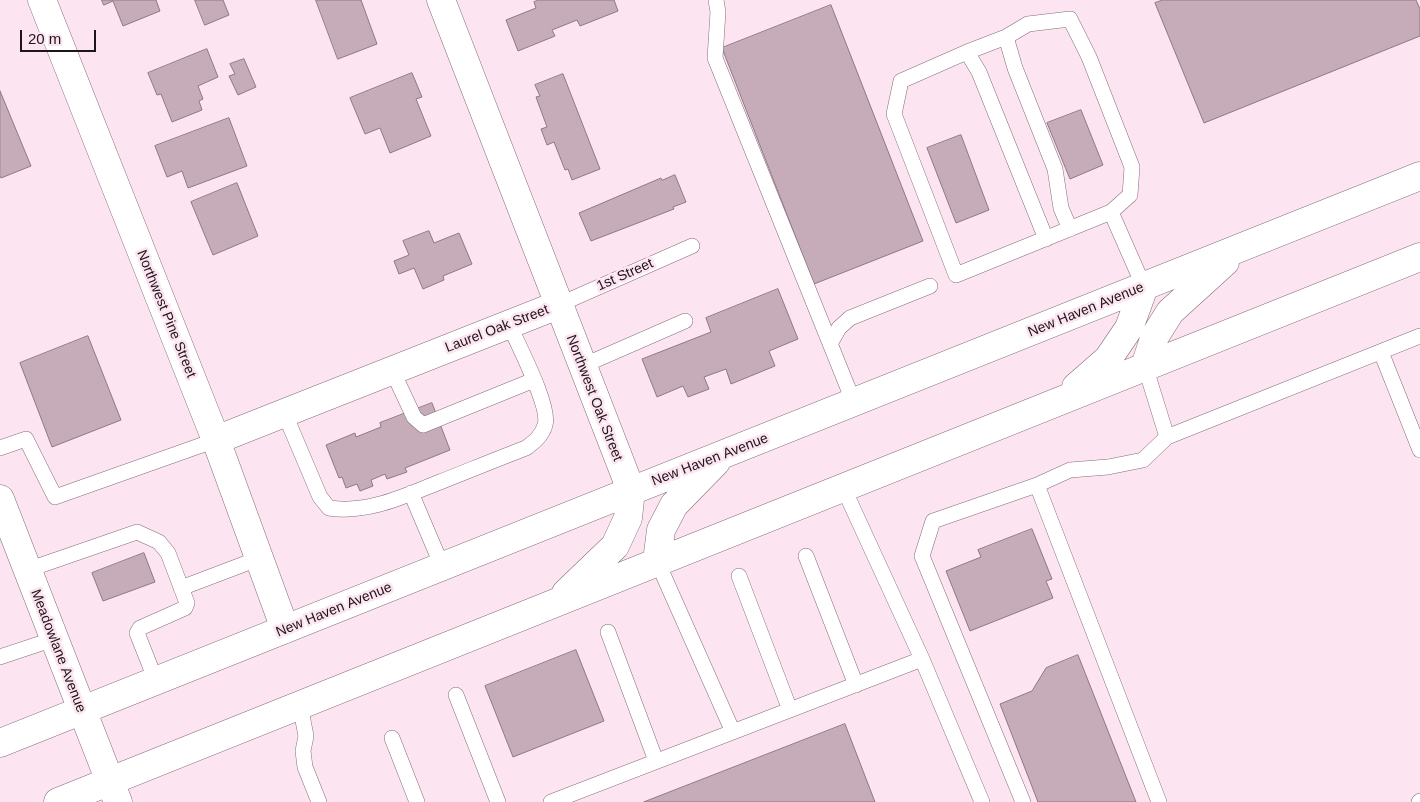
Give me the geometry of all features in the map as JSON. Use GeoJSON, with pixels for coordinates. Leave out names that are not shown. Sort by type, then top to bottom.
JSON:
{"type":"FeatureCollection","features":[{"type":"Feature","properties":{"kind":"main road","name":"Northwest Pine Street"},"geometry":{"type":"LineString","coordinates":[[42,0],[216,440],[286,629]]}},
{"type":"Feature","properties":{"kind":"main road","name":"Laurel Oak Street"},"geometry":{"type":"LineString","coordinates":[[216,440],[558,305],[441,0]]}},
{"type":"Feature","properties":{"kind":"main road","name":"New Haven Avenue"},"geometry":{"type":"LineString","coordinates":[[0,743],[1420,176]]}},
{"type":"Feature","properties":{"kind":"main road"},"geometry":{"type":"LineString","coordinates":[[1145,366],[1156,336],[1170,312],[1239,249]]}},
{"type":"Feature","properties":{"kind":"main road"},"geometry":{"type":"LineString","coordinates":[[58,802],[114,792],[300,705],[1420,257]]}},
{"type":"Feature","properties":{"kind":"main road"},"geometry":{"type":"LineString","coordinates":[[1055,404],[1108,359],[1128,328],[1144,287]]}},
{"type":"Feature","properties":{"kind":"main road","name":"Northwest Oak Street"},"geometry":{"type":"LineString","coordinates":[[558,305],[631,490]]}},
{"type":"Feature","properties":{"kind":"main road"},"geometry":{"type":"LineString","coordinates":[[657,561],[661,530],[674,505],[722,455]]}},
{"type":"Feature","properties":{"kind":"main road"},"geometry":{"type":"LineString","coordinates":[[554,604],[615,546],[628,518],[631,490]]}},
{"type":"Feature","properties":{"kind":"main road","name":"Meadowlane Avenue"},"geometry":{"type":"LineString","coordinates":[[0,499],[114,792]]}},
{"type":"Feature","properties":{"kind":"lane"},"geometry":{"type":"LineString","coordinates":[[716,0],[718,12],[715,58],[854,403]]}},
{"type":"Feature","properties":{"kind":"lane"},"geometry":{"type":"LineString","coordinates":[[1070,20],[1089,57],[1132,167],[1130,195],[1111,212],[956,275],[894,114],[901,81],[1006,37],[1028,24],[1070,20]]}},
{"type":"Feature","properties":{"kind":"lane"},"geometry":{"type":"LineString","coordinates":[[1006,37],[1015,68],[1055,169],[1060,208],[1070,229]]}},
{"type":"Feature","properties":{"kind":"lane"},"geometry":{"type":"LineString","coordinates":[[967,52],[979,72],[1046,238]]}},
{"type":"Feature","properties":{"kind":"lane"},"geometry":{"type":"LineString","coordinates":[[1111,212],[1144,287]]}},
{"type":"Feature","properties":{"kind":"lane","name":"1st Street"},"geometry":{"type":"LineString","coordinates":[[558,305],[692,246]]}},
{"type":"Feature","properties":{"kind":"lane"},"geometry":{"type":"LineString","coordinates":[[830,342],[839,328],[850,318],[930,286]]}},
{"type":"Feature","properties":{"kind":"lane"},"geometry":{"type":"LineString","coordinates":[[582,366],[685,321]]}},
{"type":"Feature","properties":{"kind":"lane"},"geometry":{"type":"LineString","coordinates":[[284,412],[313,482],[329,508],[345,510],[366,508],[411,493],[526,448],[539,438],[546,425],[547,411],[509,324]]}},
{"type":"Feature","properties":{"kind":"lane"},"geometry":{"type":"LineString","coordinates":[[1023,802],[922,556],[933,521],[1038,485],[1070,470],[1108,467],[1142,460],[1167,438],[1420,336]]}},
{"type":"Feature","properties":{"kind":"lane"},"geometry":{"type":"LineString","coordinates":[[1382,352],[1420,450]]}},
{"type":"Feature","properties":{"kind":"lane"},"geometry":{"type":"LineString","coordinates":[[1145,366],[1167,438]]}},
{"type":"Feature","properties":{"kind":"lane"},"geometry":{"type":"LineString","coordinates":[[392,370],[411,412],[423,425],[534,380]]}},
{"type":"Feature","properties":{"kind":"lane"},"geometry":{"type":"LineString","coordinates":[[0,448],[26,439],[54,497],[216,440]]}},
{"type":"Feature","properties":{"kind":"lane"},"geometry":{"type":"LineString","coordinates":[[1038,485],[1159,802]]}},
{"type":"Feature","properties":{"kind":"lane"},"geometry":{"type":"LineString","coordinates":[[843,487],[922,659],[982,802]]}},
{"type":"Feature","properties":{"kind":"lane"},"geometry":{"type":"LineString","coordinates":[[411,493],[442,566]]}},
{"type":"Feature","properties":{"kind":"lane"},"geometry":{"type":"LineString","coordinates":[[27,570],[137,532],[159,542],[168,553],[187,604],[185,608],[140,628],[137,633],[156,681]]}},
{"type":"Feature","properties":{"kind":"lane"},"geometry":{"type":"LineString","coordinates":[[806,556],[856,685]]}},
{"type":"Feature","properties":{"kind":"lane"},"geometry":{"type":"LineString","coordinates":[[181,588],[260,558]]}},
{"type":"Feature","properties":{"kind":"lane"},"geometry":{"type":"LineString","coordinates":[[657,561],[733,732]]}},
{"type":"Feature","properties":{"kind":"lane"},"geometry":{"type":"LineString","coordinates":[[739,576],[790,710]]}},
{"type":"Feature","properties":{"kind":"lane"},"geometry":{"type":"LineString","coordinates":[[608,632],[656,761]]}},
{"type":"Feature","properties":{"kind":"lane"},"geometry":{"type":"LineString","coordinates":[[0,657],[54,638]]}},
{"type":"Feature","properties":{"kind":"lane"},"geometry":{"type":"LineString","coordinates":[[551,802],[922,659]]}},
{"type":"Feature","properties":{"kind":"lane"},"geometry":{"type":"LineString","coordinates":[[456,695],[498,802]]}},
{"type":"Feature","properties":{"kind":"lane"},"geometry":{"type":"LineString","coordinates":[[300,705],[306,736],[303,751],[305,767],[319,802]]}},
{"type":"Feature","properties":{"kind":"lane"},"geometry":{"type":"LineString","coordinates":[[392,738],[416,802]]}},
{"type":"Feature","properties":{"kind":"building"},"geometry":{"type":"Polygon","coordinates":[[[102,0],[156,0],[160,11],[123,26],[113,1],[104,5],[102,0]]]}},
{"type":"Feature","properties":{"kind":"building"},"geometry":{"type":"Polygon","coordinates":[[[195,0],[223,0],[229,15],[205,25],[195,0]]]}},
{"type":"Feature","properties":{"kind":"building"},"geometry":{"type":"Polygon","coordinates":[[[316,0],[361,0],[377,44],[338,59],[316,0]]]}},
{"type":"Feature","properties":{"kind":"building"},"geometry":{"type":"Polygon","coordinates":[[[539,0],[614,0],[618,11],[580,26],[577,20],[552,30],[555,36],[518,51],[506,20],[536,8],[534,2],[539,0]]]}},
{"type":"Feature","properties":{"kind":"building"},"geometry":{"type":"Polygon","coordinates":[[[1163,0],[1416,0],[1420,9],[1420,36],[1204,123],[1155,3],[1163,0]]]}},
{"type":"Feature","properties":{"kind":"building"},"geometry":{"type":"Polygon","coordinates":[[[831,5],[923,241],[814,284],[722,48],[831,5]]]}},
{"type":"Feature","properties":{"kind":"building"},"geometry":{"type":"Polygon","coordinates":[[[207,49],[218,77],[198,86],[203,99],[199,101],[202,110],[172,122],[161,94],[157,95],[148,73],[207,49]]]}},
{"type":"Feature","properties":{"kind":"building"},"geometry":{"type":"Polygon","coordinates":[[[244,59],[256,87],[238,95],[229,76],[235,74],[230,64],[244,59]]]}},
{"type":"Feature","properties":{"kind":"building"},"geometry":{"type":"Polygon","coordinates":[[[412,73],[422,97],[416,99],[431,136],[390,153],[380,128],[365,134],[350,98],[412,73]]]}},
{"type":"Feature","properties":{"kind":"building"},"geometry":{"type":"Polygon","coordinates":[[[563,74],[600,169],[572,180],[568,169],[565,170],[554,142],[547,145],[541,129],[547,127],[536,97],[540,96],[535,85],[563,74]]]}},
{"type":"Feature","properties":{"kind":"building"},"geometry":{"type":"Polygon","coordinates":[[[0,91],[31,166],[1,178],[0,176],[0,91]]]}},
{"type":"Feature","properties":{"kind":"building"},"geometry":{"type":"Polygon","coordinates":[[[1081,110],[1103,165],[1070,179],[1047,123],[1081,110]]]}},
{"type":"Feature","properties":{"kind":"building"},"geometry":{"type":"Polygon","coordinates":[[[229,118],[247,166],[188,188],[182,171],[167,177],[155,146],[229,118]]]}},
{"type":"Feature","properties":{"kind":"building"},"geometry":{"type":"Polygon","coordinates":[[[961,135],[989,210],[956,223],[927,148],[961,135]]]}},
{"type":"Feature","properties":{"kind":"building"},"geometry":{"type":"Polygon","coordinates":[[[675,175],[686,202],[673,207],[674,209],[591,241],[579,213],[661,178],[662,180],[675,175]]]}},
{"type":"Feature","properties":{"kind":"building"},"geometry":{"type":"Polygon","coordinates":[[[237,183],[258,236],[213,255],[191,202],[237,183]]]}},
{"type":"Feature","properties":{"kind":"building"},"geometry":{"type":"Polygon","coordinates":[[[429,231],[434,243],[459,233],[472,264],[443,276],[444,280],[423,289],[414,268],[399,274],[394,261],[409,255],[403,241],[429,231]]]}},
{"type":"Feature","properties":{"kind":"building"},"geometry":{"type":"Polygon","coordinates":[[[778,289],[798,339],[769,351],[775,366],[731,384],[726,369],[704,377],[709,389],[688,397],[683,386],[657,397],[642,359],[711,332],[706,318],[778,289]]]}},
{"type":"Feature","properties":{"kind":"building"},"geometry":{"type":"Polygon","coordinates":[[[88,336],[121,420],[52,447],[20,363],[88,336]]]}},
{"type":"Feature","properties":{"kind":"building"},"geometry":{"type":"Polygon","coordinates":[[[432,403],[450,450],[405,468],[407,472],[387,479],[385,474],[371,480],[373,486],[360,491],[357,484],[346,488],[342,477],[339,478],[326,445],[355,433],[356,437],[381,427],[380,423],[432,403]]]}},
{"type":"Feature","properties":{"kind":"building"},"geometry":{"type":"Polygon","coordinates":[[[1032,529],[1052,579],[1046,581],[1053,598],[970,631],[946,571],[981,557],[978,550],[1032,529]]]}},
{"type":"Feature","properties":{"kind":"building"},"geometry":{"type":"Polygon","coordinates":[[[144,553],[155,582],[103,601],[92,573],[144,553]]]}},
{"type":"Feature","properties":{"kind":"building"},"geometry":{"type":"Polygon","coordinates":[[[576,650],[604,721],[513,757],[485,686],[576,650]]]}},
{"type":"Feature","properties":{"kind":"building"},"geometry":{"type":"Polygon","coordinates":[[[1078,655],[1136,802],[1038,802],[1000,704],[1032,691],[1046,668],[1078,655]]]}},
{"type":"Feature","properties":{"kind":"building"},"geometry":{"type":"Polygon","coordinates":[[[845,724],[875,802],[644,802],[845,724]]]}}]}
